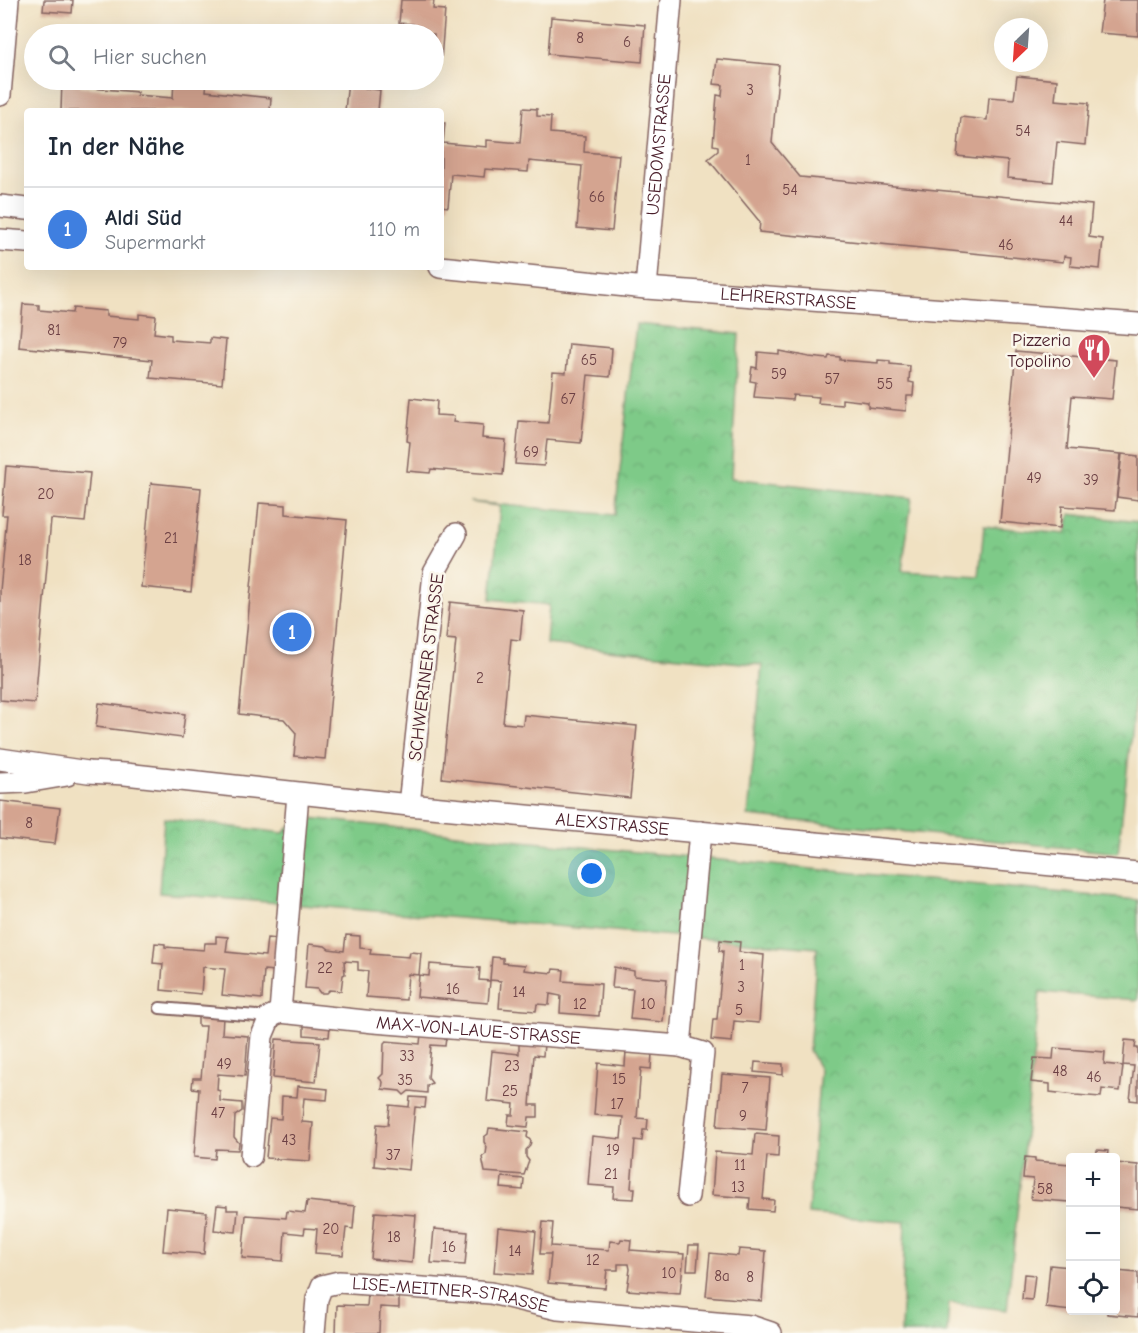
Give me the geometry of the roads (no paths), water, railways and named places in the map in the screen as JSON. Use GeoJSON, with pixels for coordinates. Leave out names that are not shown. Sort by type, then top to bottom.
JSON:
{"type":"FeatureCollection","features":[{"type":"Feature","properties":{"kind":"street"},"geometry":{"type":"LineString","coordinates":[[0,95],[8,0]]}},
{"type":"Feature","properties":{"kind":"street","name":"USEDOMSTRASSE"},"geometry":{"type":"LineString","coordinates":[[646,288],[671,0]]}},
{"type":"Feature","properties":{"kind":"street"},"geometry":{"type":"LineString","coordinates":[[0,206],[24,209]]}},
{"type":"Feature","properties":{"kind":"street"},"geometry":{"type":"LineString","coordinates":[[0,240],[24,242]]}},
{"type":"Feature","properties":{"kind":"street","name":"LEHRERSTRASSE"},"geometry":{"type":"LineString","coordinates":[[444,267],[646,288],[1138,324]]}},
{"type":"Feature","properties":{"kind":"street","name":"SCHWERINER STRASSE"},"geometry":{"type":"LineString","coordinates":[[409,805],[434,573],[456,534]]}},
{"type":"Feature","properties":{"kind":"street","name":"ALEXSTRASSE"},"geometry":{"type":"LineString","coordinates":[[0,759],[298,794],[1138,873]]}},
{"type":"Feature","properties":{"kind":"street","name":"ALEXSTRASSE"},"geometry":{"type":"LineString","coordinates":[[0,783],[26,782],[88,771]]}},
{"type":"Feature","properties":{"kind":"street"},"geometry":{"type":"LineString","coordinates":[[251,1156],[262,1036],[275,1014],[298,794]]}},
{"type":"Feature","properties":{"kind":"street"},"geometry":{"type":"LineString","coordinates":[[680,1046],[700,832]]}},
{"type":"Feature","properties":{"kind":"street","name":"MAX-VON-LAUE-STRASSE"},"geometry":{"type":"LineString","coordinates":[[275,1014],[680,1046],[703,1053],[688,1196]]}},
{"type":"Feature","properties":{"kind":"street","name":"LISE-MEITNER-STRASSE"},"geometry":{"type":"LineString","coordinates":[[314,1333],[317,1299],[322,1286],[339,1282],[491,1293],[558,1309],[750,1326],[771,1333]]}},
{"type":"Feature","properties":{"kind":"lane","name":"MAX-VON-LAUE-STRASSE"},"geometry":{"type":"LineString","coordinates":[[160,1008],[275,1014]]}},
{"type":"Feature","properties":{"kind":"place","name":"Pizzeria Topolino"},"geometry":{"type":"Point","coordinates":[1094,379]}},
{"type":"Feature","properties":{"kind":"place","name":"Aldi Süd"},"geometry":{"type":"Point","coordinates":[292,632]}}]}
